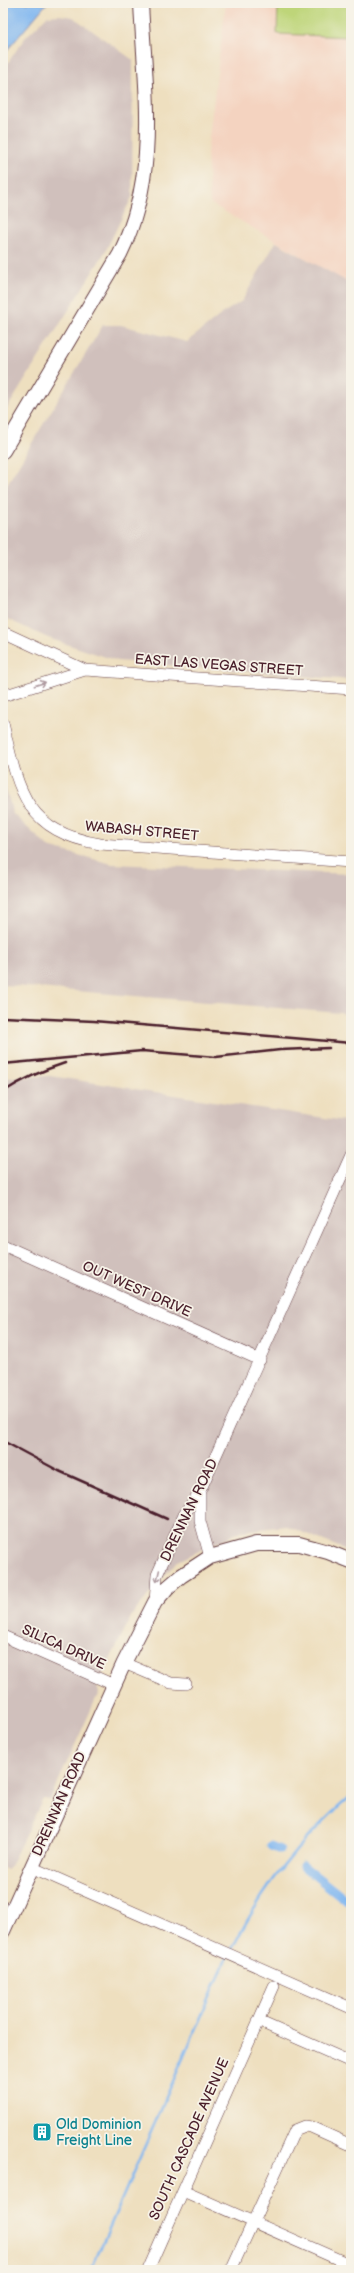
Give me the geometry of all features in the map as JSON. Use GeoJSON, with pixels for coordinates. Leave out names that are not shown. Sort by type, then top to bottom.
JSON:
{"type":"FeatureCollection","features":[{"type":"Feature","properties":{"kind":"main road"},"geometry":{"type":"LineString","coordinates":[[3,451],[120,254],[135,220],[141,196],[148,144],[141,3]]}},
{"type":"Feature","properties":{"kind":"main road"},"geometry":{"type":"LineString","coordinates":[[155,1602],[181,1576],[210,1557],[256,1544],[286,1543],[312,1547],[351,1561]]}},
{"type":"Feature","properties":{"kind":"main road","name":"DRENNAN ROAD"},"geometry":{"type":"LineString","coordinates":[[3,1931],[124,1663],[155,1602]]}},
{"type":"Feature","properties":{"kind":"street","name":"EAST LAS VEGAS STREET"},"geometry":{"type":"LineString","coordinates":[[3,632],[85,670],[351,689]]}},
{"type":"Feature","properties":{"kind":"street","name":"EAST LAS VEGAS STREET"},"geometry":{"type":"LineString","coordinates":[[3,696],[85,670]]}},
{"type":"Feature","properties":{"kind":"street","name":"WABASH STREET"},"geometry":{"type":"LineString","coordinates":[[3,722],[14,771],[28,804],[46,823],[73,839],[100,844],[351,862]]}},
{"type":"Feature","properties":{"kind":"street","name":"DRENNAN ROAD"},"geometry":{"type":"LineString","coordinates":[[155,1602],[157,1575],[184,1515],[200,1491],[351,1155]]}},
{"type":"Feature","properties":{"kind":"street","name":"OUT WEST DRIVE"},"geometry":{"type":"LineString","coordinates":[[3,1245],[260,1360]]}},
{"type":"Feature","properties":{"kind":"street"},"geometry":{"type":"LineString","coordinates":[[200,1491],[198,1510],[210,1557]]}},
{"type":"Feature","properties":{"kind":"street","name":"SILICA DRIVE"},"geometry":{"type":"LineString","coordinates":[[3,1636],[114,1685]]}},
{"type":"Feature","properties":{"kind":"street"},"geometry":{"type":"LineString","coordinates":[[124,1663],[171,1683],[186,1684]]}},
{"type":"Feature","properties":{"kind":"street"},"geometry":{"type":"LineString","coordinates":[[31,1867],[243,1959],[351,2008]]}},
{"type":"Feature","properties":{"kind":"street","name":"SOUTH CASCADE AVENUE"},"geometry":{"type":"LineString","coordinates":[[148,2270],[274,1986]]}},
{"type":"Feature","properties":{"kind":"street"},"geometry":{"type":"LineString","coordinates":[[258,2021],[351,2062]]}},
{"type":"Feature","properties":{"kind":"street"},"geometry":{"type":"LineString","coordinates":[[231,2270],[296,2130],[304,2126],[310,2127],[351,2145]]}},
{"type":"Feature","properties":{"kind":"street"},"geometry":{"type":"LineString","coordinates":[[183,2191],[351,2265]]}},
{"type":"Feature","properties":{"kind":"shaded area"},"geometry":{"type":"Polygon","coordinates":[[[226,3],[278,3],[277,34],[351,37],[351,285],[210,203],[207,153],[226,3]]]}},
{"type":"Feature","properties":{"kind":"shaded area"},"geometry":{"type":"Polygon","coordinates":[[[59,15],[73,17],[133,60],[132,197],[105,252],[3,415],[3,70],[24,39],[47,16],[59,15]]]}},
{"type":"Feature","properties":{"kind":"shaded area"},"geometry":{"type":"Polygon","coordinates":[[[276,242],[351,284],[351,680],[118,661],[48,638],[3,617],[3,491],[103,325],[121,325],[187,342],[223,313],[242,301],[276,242]]]}},
{"type":"Feature","properties":{"kind":"shaded area"},"geometry":{"type":"Polygon","coordinates":[[[3,779],[13,814],[48,847],[112,864],[351,874],[351,1014],[3,985],[3,779]]]}},
{"type":"Feature","properties":{"kind":"shaded area"},"geometry":{"type":"Polygon","coordinates":[[[50,1076],[351,1122],[351,1552],[287,1526],[241,1531],[176,1562],[132,1615],[97,1686],[99,1692],[50,1800],[43,1799],[8,1870],[3,1868],[3,1078],[50,1076]]]}},
{"type":"Feature","properties":{"kind":"green space"},"geometry":{"type":"Polygon","coordinates":[[[278,3],[351,3],[351,37],[277,34],[278,3]]]}},
{"type":"Feature","properties":{"kind":"water"},"geometry":{"type":"Polygon","coordinates":[[[3,3],[47,3],[3,55],[3,3]]]}},
{"type":"Feature","properties":{"kind":"waterway"},"geometry":{"type":"LineString","coordinates":[[231,1951],[255,1907],[283,1867],[314,1830],[351,1796]]}},
{"type":"Feature","properties":{"kind":"waterway"},"geometry":{"type":"LineString","coordinates":[[271,1846],[280,1850]]}},
{"type":"Feature","properties":{"kind":"waterway"},"geometry":{"type":"LineString","coordinates":[[303,1866],[346,1900]]}},
{"type":"Feature","properties":{"kind":"waterway"},"geometry":{"type":"LineString","coordinates":[[91,2270],[227,1957]]}},
{"type":"Feature","properties":{"kind":"railway"},"geometry":{"type":"LineString","coordinates":[[3,1017],[94,1021],[351,1043]]}},
{"type":"Feature","properties":{"kind":"railway"},"geometry":{"type":"LineString","coordinates":[[3,1064],[142,1051],[216,1057],[280,1050],[329,1048]]}},
{"type":"Feature","properties":{"kind":"railway"},"geometry":{"type":"LineString","coordinates":[[3,1092],[33,1075],[65,1063]]}},
{"type":"Feature","properties":{"kind":"railway"},"geometry":{"type":"LineString","coordinates":[[3,1441],[59,1471],[167,1519]]}},
{"type":"Feature","properties":{"kind":"place","name":"Old Dominion Freight Line"},"geometry":{"type":"Point","coordinates":[42,2132]}}]}
